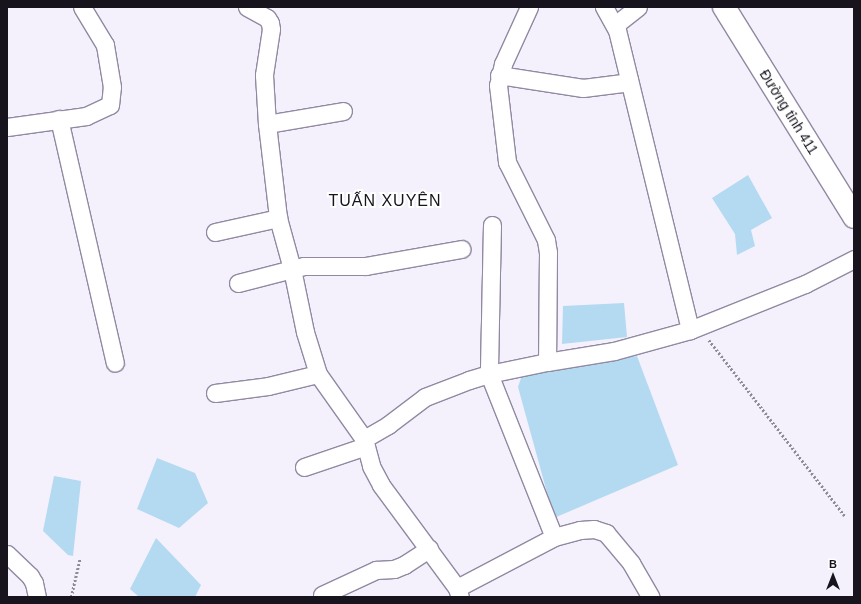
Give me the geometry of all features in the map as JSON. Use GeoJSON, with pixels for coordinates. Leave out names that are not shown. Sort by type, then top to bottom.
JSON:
{"type":"FeatureCollection","features":[{"type":"Feature","properties":{"kind":"main road","name":"Đường tỉnh 411"},"geometry":{"type":"LineString","coordinates":[[724,7],[854,217]]}},
{"type":"Feature","properties":{"kind":"street"},"geometry":{"type":"LineString","coordinates":[[7,127],[86,116],[110,105],[112,86],[105,45],[82,7]]}},
{"type":"Feature","properties":{"kind":"street"},"geometry":{"type":"LineString","coordinates":[[247,7],[267,18],[270,23],[271,29],[264,75],[267,124],[278,218],[292,268],[305,332],[318,374],[365,443],[371,466],[381,484],[429,549],[458,592],[554,537],[580,530],[594,529],[606,533],[631,563],[651,597]]}},
{"type":"Feature","properties":{"kind":"street"},"geometry":{"type":"LineString","coordinates":[[529,7],[499,75],[498,85],[507,162],[546,240],[548,252],[547,362]]}},
{"type":"Feature","properties":{"kind":"street"},"geometry":{"type":"LineString","coordinates":[[604,7],[615,25],[694,329]]}},
{"type":"Feature","properties":{"kind":"street"},"geometry":{"type":"LineString","coordinates":[[615,25],[638,7]]}},
{"type":"Feature","properties":{"kind":"street"},"geometry":{"type":"LineString","coordinates":[[499,75],[583,88],[623,83],[629,79]]}},
{"type":"Feature","properties":{"kind":"street"},"geometry":{"type":"LineString","coordinates":[[267,124],[343,111]]}},
{"type":"Feature","properties":{"kind":"street"},"geometry":{"type":"LineString","coordinates":[[59,119],[115,363]]}},
{"type":"Feature","properties":{"kind":"street"},"geometry":{"type":"LineString","coordinates":[[215,232],[278,218]]}},
{"type":"Feature","properties":{"kind":"street"},"geometry":{"type":"LineString","coordinates":[[492,225],[489,374],[554,537]]}},
{"type":"Feature","properties":{"kind":"street"},"geometry":{"type":"LineString","coordinates":[[238,283],[304,266],[366,266],[461,249]]}},
{"type":"Feature","properties":{"kind":"street"},"geometry":{"type":"LineString","coordinates":[[304,467],[365,443],[425,397],[489,374],[547,362],[614,351],[694,329],[805,284],[854,260]]}},
{"type":"Feature","properties":{"kind":"street"},"geometry":{"type":"LineString","coordinates":[[215,393],[268,386],[318,374]]}},
{"type":"Feature","properties":{"kind":"street"},"geometry":{"type":"LineString","coordinates":[[322,596],[376,570],[404,565],[429,549]]}},
{"type":"Feature","properties":{"kind":"street"},"geometry":{"type":"LineString","coordinates":[[7,554],[30,576],[34,582],[37,597]]}},
{"type":"Feature","properties":{"kind":"path"},"geometry":{"type":"LineString","coordinates":[[694,329],[845,516]]}},
{"type":"Feature","properties":{"kind":"path"},"geometry":{"type":"LineString","coordinates":[[71,597],[80,559]]}},
{"type":"Feature","properties":{"kind":"water"},"geometry":{"type":"Polygon","coordinates":[[[748,175],[772,218],[751,230],[755,246],[737,255],[735,234],[712,198],[748,175]]]}},
{"type":"Feature","properties":{"kind":"water"},"geometry":{"type":"Polygon","coordinates":[[[624,303],[627,337],[562,344],[563,306],[624,303]]]}},
{"type":"Feature","properties":{"kind":"water"},"geometry":{"type":"Polygon","coordinates":[[[637,356],[678,465],[554,518],[518,387],[522,375],[637,356]]]}},
{"type":"Feature","properties":{"kind":"water"},"geometry":{"type":"Polygon","coordinates":[[[157,458],[195,473],[208,503],[179,528],[137,509],[157,458]]]}},
{"type":"Feature","properties":{"kind":"water"},"geometry":{"type":"Polygon","coordinates":[[[54,476],[81,481],[73,556],[68,555],[43,531],[54,476]]]}},
{"type":"Feature","properties":{"kind":"water"},"geometry":{"type":"Polygon","coordinates":[[[156,538],[201,585],[195,597],[139,597],[130,589],[156,538]]]}},
{"type":"Feature","properties":{"kind":"district","name":"TUẤN XUYÊN"},"geometry":{"type":"Point","coordinates":[385,201]}}]}
